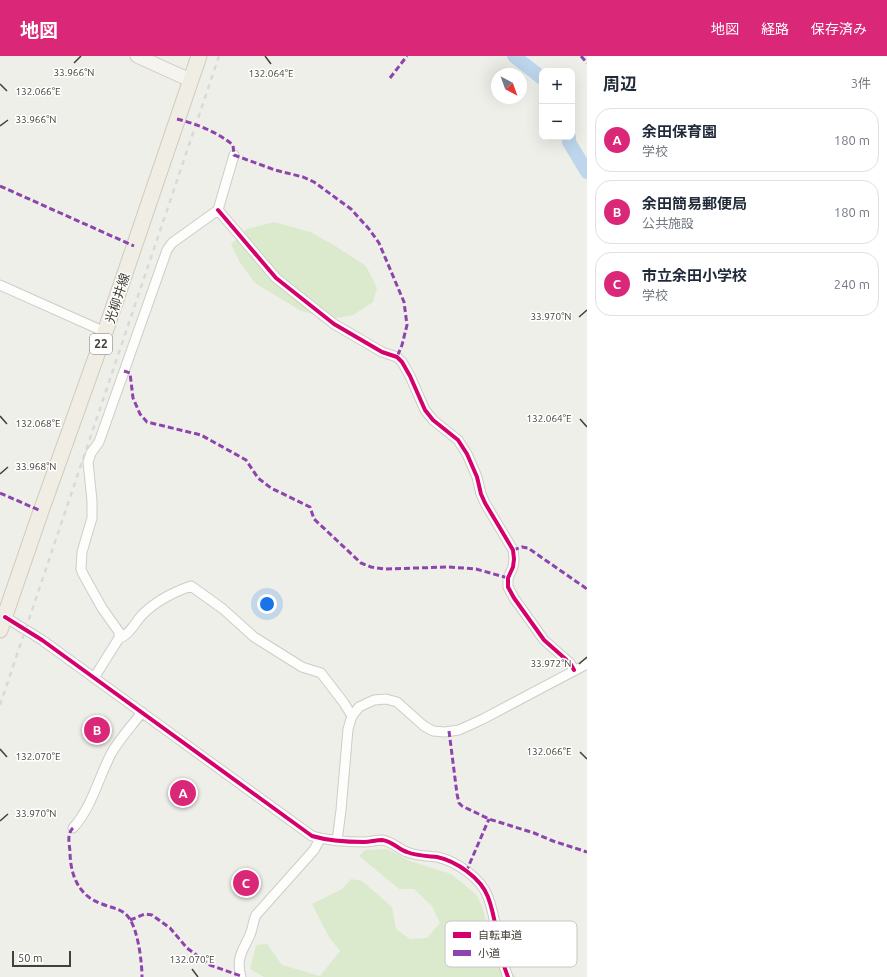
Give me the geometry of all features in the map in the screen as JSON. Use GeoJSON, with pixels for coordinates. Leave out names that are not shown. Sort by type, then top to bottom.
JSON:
{"type":"FeatureCollection","features":[{"type":"Feature","properties":{"kind":"main road","name":"光柳井線"},"geometry":{"type":"LineString","coordinates":[[2,624],[105,332],[199,56]]}},
{"type":"Feature","properties":{"kind":"street"},"geometry":{"type":"LineString","coordinates":[[137,56],[190,80]]}},
{"type":"Feature","properties":{"kind":"street"},"geometry":{"type":"LineString","coordinates":[[119,638],[119,632],[102,608],[81,568],[82,552],[92,518],[92,501],[88,462],[99,442],[167,250],[172,243],[218,210],[234,155]]}},
{"type":"Feature","properties":{"kind":"street"},"geometry":{"type":"LineString","coordinates":[[218,210],[276,278],[286,287],[334,324],[382,352],[397,357],[402,362],[425,410],[433,420],[458,440],[467,454],[477,477],[485,503],[513,550],[513,567],[508,578],[508,587],[514,598],[544,640],[570,663],[574,670]]}},
{"type":"Feature","properties":{"kind":"street"},"geometry":{"type":"LineString","coordinates":[[0,285],[105,332]]}},
{"type":"Feature","properties":{"kind":"street"},"geometry":{"type":"LineString","coordinates":[[94,678],[119,638],[127,634],[142,614],[168,596],[191,586],[223,609],[254,637],[302,667],[321,673],[352,716]]}},
{"type":"Feature","properties":{"kind":"street"},"geometry":{"type":"LineString","coordinates":[[2,624],[42,640],[312,836],[337,841],[365,842],[382,840],[418,856],[448,860],[482,885],[488,896],[494,921]]}},
{"type":"Feature","properties":{"kind":"street"},"geometry":{"type":"LineString","coordinates":[[337,841],[348,728],[352,716],[359,707],[366,702],[386,699],[397,702],[424,726],[433,731],[445,732],[459,730],[483,719],[587,664]]}},
{"type":"Feature","properties":{"kind":"street"},"geometry":{"type":"LineString","coordinates":[[73,828],[91,801],[111,755],[142,712]]}},
{"type":"Feature","properties":{"kind":"street"},"geometry":{"type":"LineString","coordinates":[[241,977],[239,963],[242,949],[250,936],[256,914],[314,850],[320,838]]}},
{"type":"Feature","properties":{"kind":"street"},"geometry":{"type":"LineString","coordinates":[[505,967],[508,977]]}},
{"type":"Feature","properties":{"kind":"green space"},"geometry":{"type":"Polygon","coordinates":[[[274,222],[310,232],[366,266],[377,288],[373,302],[353,315],[332,319],[301,311],[255,283],[240,263],[231,244],[247,229],[274,222]]]}},
{"type":"Feature","properties":{"kind":"green space"},"geometry":{"type":"Polygon","coordinates":[[[387,849],[410,861],[451,874],[476,894],[482,906],[486,921],[445,921],[445,967],[506,967],[516,977],[264,977],[250,969],[256,945],[267,944],[282,965],[320,976],[340,951],[329,937],[312,904],[342,889],[351,879],[362,881],[392,907],[396,929],[410,939],[427,938],[440,923],[432,906],[414,889],[399,889],[359,856],[365,850],[387,849]]]}},
{"type":"Feature","properties":{"kind":"waterway"},"geometry":{"type":"LineString","coordinates":[[514,56],[539,76]]}},
{"type":"Feature","properties":{"kind":"waterway"},"geometry":{"type":"LineString","coordinates":[[569,140],[587,172]]}},
{"type":"Feature","properties":{"kind":"railway"},"geometry":{"type":"LineString","coordinates":[[0,705],[219,56]]}},
{"type":"Feature","properties":{"kind":"marked path"},"geometry":{"type":"LineString","coordinates":[[390,78],[407,56]]}},
{"type":"Feature","properties":{"kind":"marked path"},"geometry":{"type":"LineString","coordinates":[[581,56],[587,63]]}},
{"type":"Feature","properties":{"kind":"marked path"},"geometry":{"type":"LineString","coordinates":[[177,119],[214,132],[233,145],[234,155],[275,170],[303,177],[314,182],[351,209],[379,243],[404,302],[407,325],[397,357]]}},
{"type":"Feature","properties":{"kind":"marked path"},"geometry":{"type":"LineString","coordinates":[[0,186],[134,246]]}},
{"type":"Feature","properties":{"kind":"marked path"},"geometry":{"type":"LineString","coordinates":[[124,371],[130,373],[133,398],[140,414],[147,422],[201,435],[246,460],[258,478],[271,488],[310,507],[314,519],[361,563],[371,567],[384,569],[449,567],[476,569],[508,578]]}},
{"type":"Feature","properties":{"kind":"marked path"},"geometry":{"type":"LineString","coordinates":[[0,493],[41,511]]}},
{"type":"Feature","properties":{"kind":"marked path"},"geometry":{"type":"LineString","coordinates":[[513,550],[522,547],[528,548],[587,589]]}},
{"type":"Feature","properties":{"kind":"marked path"},"geometry":{"type":"LineString","coordinates":[[449,731],[457,794],[459,803],[462,806],[489,819],[587,852]]}},
{"type":"Feature","properties":{"kind":"marked path"},"geometry":{"type":"LineString","coordinates":[[466,872],[489,819]]}},
{"type":"Feature","properties":{"kind":"marked path"},"geometry":{"type":"LineString","coordinates":[[73,828],[69,835],[70,860],[77,883],[87,896],[127,915],[132,923],[137,938],[142,977]]}},
{"type":"Feature","properties":{"kind":"marked path"},"geometry":{"type":"LineString","coordinates":[[130,920],[145,914],[152,915],[170,928],[187,948],[210,965],[241,976]]}},
{"type":"Feature","properties":{"kind":"cycle path"},"geometry":{"type":"LineString","coordinates":[[218,210],[276,278],[334,324],[382,352],[397,357],[402,362],[425,410],[433,420],[458,440],[467,454],[477,477],[485,503],[513,550],[513,567],[508,578],[508,587],[514,598],[544,640],[570,663],[574,670]]}},
{"type":"Feature","properties":{"kind":"cycle path"},"geometry":{"type":"LineString","coordinates":[[5,617],[42,640],[312,836],[345,841],[364,842],[382,840],[392,843],[404,851],[422,856],[437,857],[460,866],[474,877],[485,890],[495,921]]}},
{"type":"Feature","properties":{"kind":"cycle path"},"geometry":{"type":"LineString","coordinates":[[504,967],[508,977]]}},
{"type":"Feature","properties":{"kind":"place","name":"余田簡易郵便局"},"geometry":{"type":"Point","coordinates":[97,730]}},
{"type":"Feature","properties":{"kind":"place","name":"余田保育園"},"geometry":{"type":"Point","coordinates":[183,793]}},
{"type":"Feature","properties":{"kind":"place","name":"市立余田小学校"},"geometry":{"type":"Point","coordinates":[246,883]}}]}
